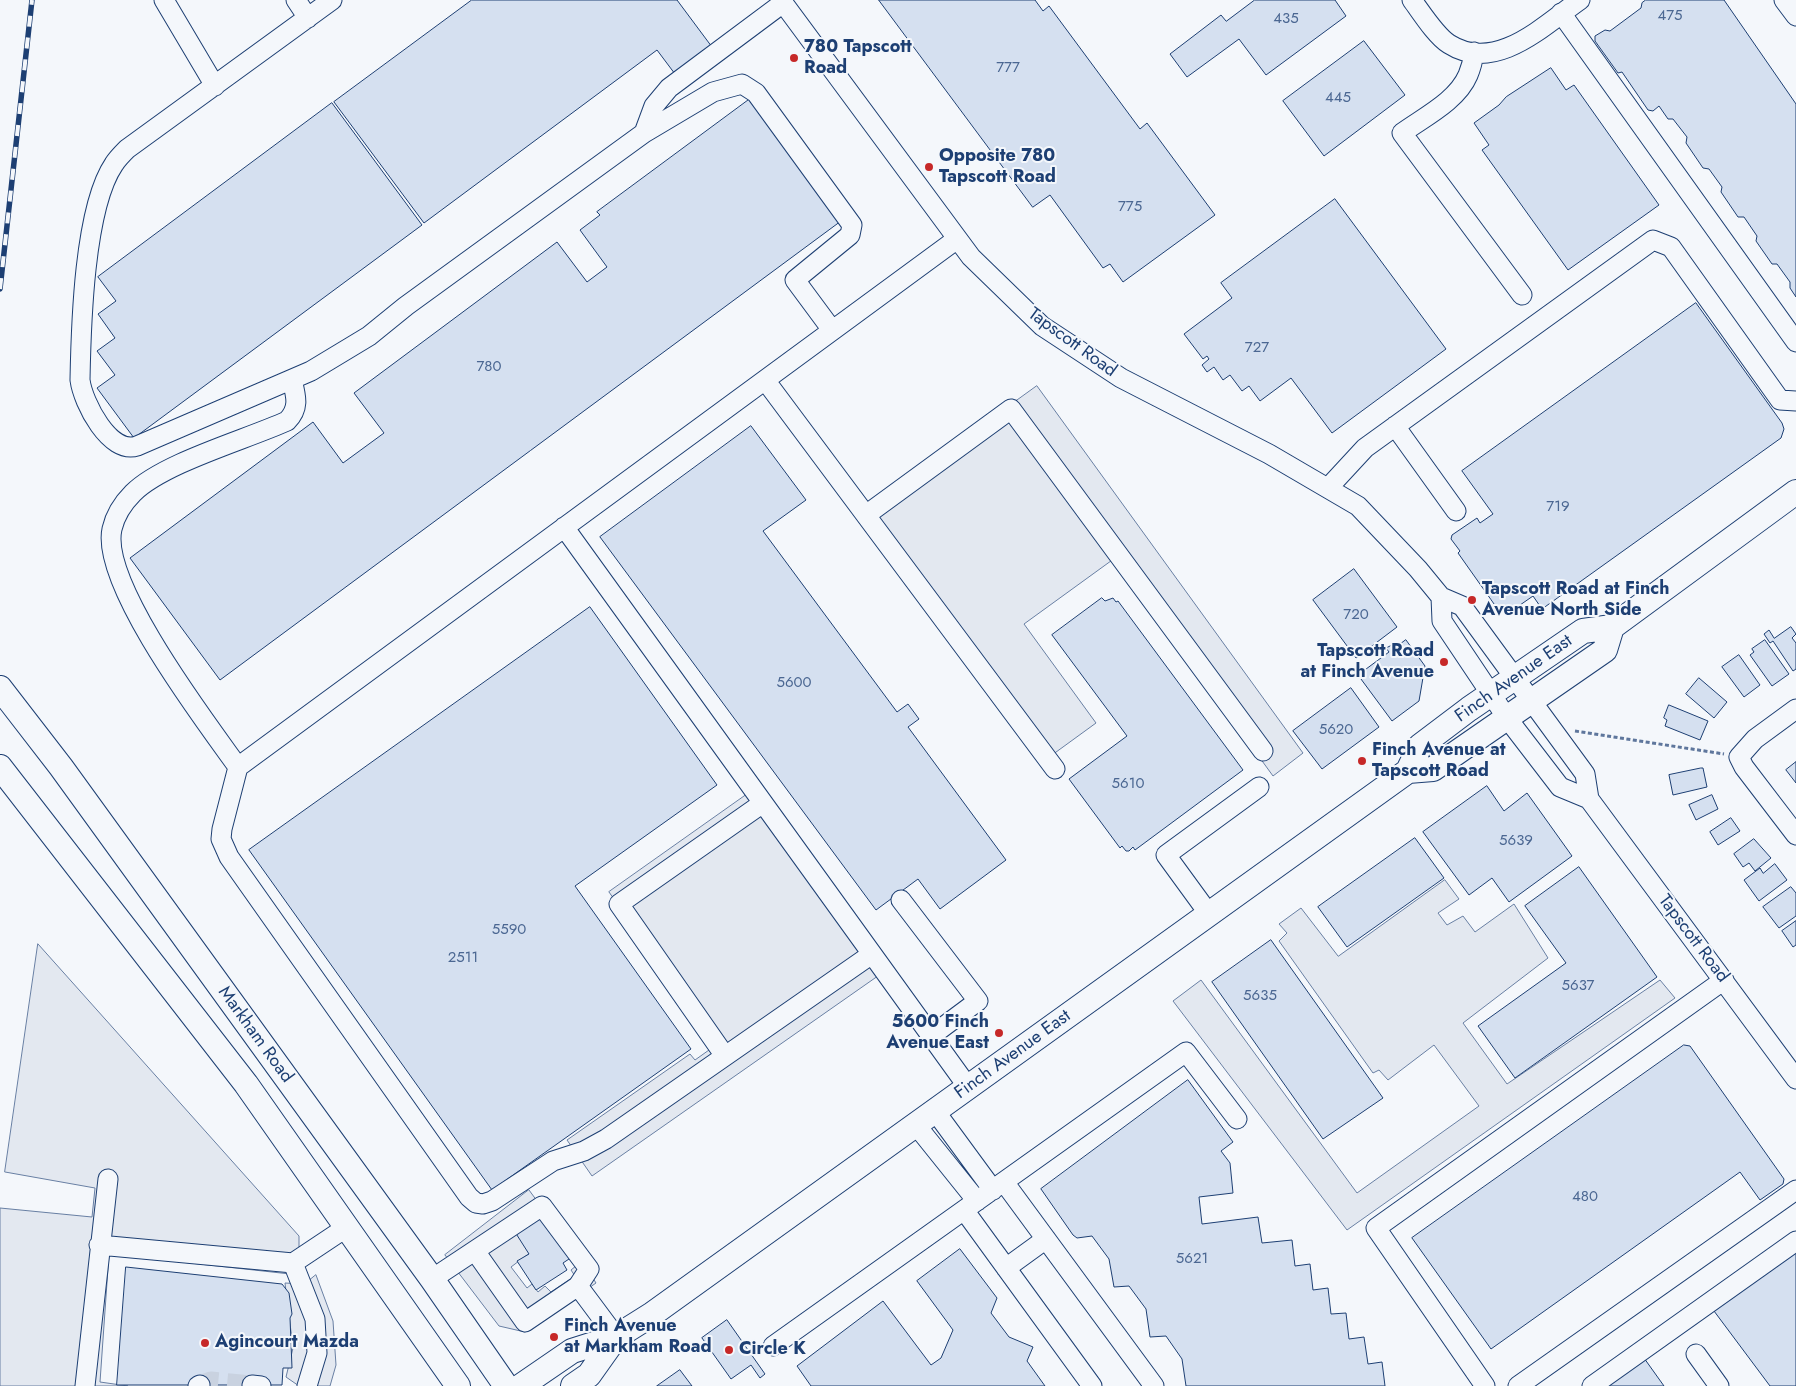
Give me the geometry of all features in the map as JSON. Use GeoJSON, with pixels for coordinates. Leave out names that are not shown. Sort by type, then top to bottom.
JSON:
{"type":"FeatureCollection","features":[{"type":"Feature","properties":{"kind":"main road","name":"Finch Avenue East"},"geometry":{"type":"LineString","coordinates":[[520,1386],[572,1351],[616,1337],[916,1125],[1408,771],[1420,746],[1491,694],[1583,631],[1612,627],[1796,492]]}},
{"type":"Feature","properties":{"kind":"main road","name":"Finch Avenue East"},"geometry":{"type":"LineString","coordinates":[[1408,771],[1433,769],[1605,650],[1612,627]]}},
{"type":"Feature","properties":{"kind":"main road","name":"Markham Road"},"geometry":{"type":"LineString","coordinates":[[0,688],[61,767],[432,1279],[506,1386]]}},
{"type":"Feature","properties":{"kind":"main road","name":"Markham Road"},"geometry":{"type":"LineString","coordinates":[[5,773],[246,1084],[458,1386]]}},
{"type":"Feature","properties":{"kind":"main road","name":"Finch Avenue East"},"geometry":{"type":"LineString","coordinates":[[573,1386],[589,1375],[616,1337]]}},
{"type":"Feature","properties":{"kind":"street"},"geometry":{"type":"LineString","coordinates":[[164,0],[215,86]]}},
{"type":"Feature","properties":{"kind":"street"},"geometry":{"type":"LineString","coordinates":[[296,0],[308,18]]}},
{"type":"Feature","properties":{"kind":"street"},"geometry":{"type":"LineString","coordinates":[[332,0],[126,150],[114,164],[104,185],[88,255],[80,356],[82,392],[94,417],[123,448],[130,448],[292,380],[333,359],[369,336],[412,301],[644,133],[713,92],[742,84],[748,86],[756,93],[852,225],[850,235],[796,280],[832,330]]}},
{"type":"Feature","properties":{"kind":"street"},"geometry":{"type":"LineString","coordinates":[[1412,0],[1447,44],[1463,51],[1492,53],[1517,45],[1580,0]]}},
{"type":"Feature","properties":{"kind":"street"},"geometry":{"type":"LineString","coordinates":[[1784,0],[1796,16]]}},
{"type":"Feature","properties":{"kind":"street"},"geometry":{"type":"LineString","coordinates":[[644,133],[654,106],[669,88],[782,2]]}},
{"type":"Feature","properties":{"kind":"street","name":"Tapscott Road"},"geometry":{"type":"LineString","coordinates":[[782,2],[971,258],[1042,326],[1121,378],[1270,454],[1358,506],[1418,569],[1441,597],[1462,606],[1585,774],[1589,799],[1796,1079]]}},
{"type":"Feature","properties":{"kind":"street"},"geometry":{"type":"LineString","coordinates":[[1561,14],[1796,342]]}},
{"type":"Feature","properties":{"kind":"street"},"geometry":{"type":"LineString","coordinates":[[1474,52],[1469,74],[1461,88],[1447,101],[1402,133],[1522,295]]}},
{"type":"Feature","properties":{"kind":"street"},"geometry":{"type":"LineString","coordinates":[[872,954],[606,1140],[584,1151],[552,1161],[492,1201],[484,1204],[476,1203],[224,848],[222,829],[238,767],[957,239]]}},
{"type":"Feature","properties":{"kind":"street"},"geometry":{"type":"LineString","coordinates":[[1328,488],[1365,448],[1653,240],[1671,246],[1780,400],[1796,401]]}},
{"type":"Feature","properties":{"kind":"street"},"geometry":{"type":"LineString","coordinates":[[238,767],[166,665],[145,628],[115,563],[112,530],[119,511],[133,493],[154,479],[177,466],[287,421],[294,414],[297,407],[292,380]]}},
{"type":"Feature","properties":{"kind":"street"},"geometry":{"type":"LineString","coordinates":[[765,380],[1055,769]]}},
{"type":"Feature","properties":{"kind":"street"},"geometry":{"type":"LineString","coordinates":[[866,515],[1010,409],[1263,751]]}},
{"type":"Feature","properties":{"kind":"street"},"geometry":{"type":"LineString","coordinates":[[1395,426],[1456,511]]}},
{"type":"Feature","properties":{"kind":"street"},"geometry":{"type":"LineString","coordinates":[[564,527],[968,1087]]}},
{"type":"Feature","properties":{"kind":"street"},"geometry":{"type":"LineString","coordinates":[[1441,597],[1442,621],[1507,718],[1560,787],[1589,799]]}},
{"type":"Feature","properties":{"kind":"street"},"geometry":{"type":"LineString","coordinates":[[1796,709],[1755,739],[1739,757],[1744,767],[1796,835]]}},
{"type":"Feature","properties":{"kind":"street"},"geometry":{"type":"LineString","coordinates":[[1210,914],[1166,855],[1259,787]]}},
{"type":"Feature","properties":{"kind":"street"},"geometry":{"type":"LineString","coordinates":[[725,1056],[619,904],[763,803]]}},
{"type":"Feature","properties":{"kind":"street"},"geometry":{"type":"LineString","coordinates":[[901,900],[978,1001],[932,1036]]}},
{"type":"Feature","properties":{"kind":"street"},"geometry":{"type":"LineString","coordinates":[[1485,1386],[1376,1228],[1724,980]]}},
{"type":"Feature","properties":{"kind":"street"},"geometry":{"type":"LineString","coordinates":[[774,1346],[1186,1052],[1237,1119]]}},
{"type":"Feature","properties":{"kind":"street"},"geometry":{"type":"LineString","coordinates":[[935,1111],[998,1186],[1046,1239],[1154,1386]]}},
{"type":"Feature","properties":{"kind":"street"},"geometry":{"type":"LineString","coordinates":[[916,1125],[970,1206],[1006,1268],[1092,1386]]}},
{"type":"Feature","properties":{"kind":"street"},"geometry":{"type":"LineString","coordinates":[[85,1386],[99,1245],[108,1179]]}},
{"type":"Feature","properties":{"kind":"street"},"geometry":{"type":"LineString","coordinates":[[1518,1386],[1796,1190]]}},
{"type":"Feature","properties":{"kind":"street"},"geometry":{"type":"LineString","coordinates":[[432,1279],[542,1206],[589,1269],[578,1286],[526,1322],[475,1251]]}},
{"type":"Feature","properties":{"kind":"street"},"geometry":{"type":"LineString","coordinates":[[99,1245],[293,1264],[346,1228]]}},
{"type":"Feature","properties":{"kind":"street"},"geometry":{"type":"LineString","coordinates":[[1006,1268],[1046,1239]]}},
{"type":"Feature","properties":{"kind":"street"},"geometry":{"type":"LineString","coordinates":[[1592,1386],[1796,1241]]}},
{"type":"Feature","properties":{"kind":"street"},"geometry":{"type":"LineString","coordinates":[[293,1264],[315,1320],[317,1353],[307,1386]]}},
{"type":"Feature","properties":{"kind":"street"},"geometry":{"type":"LineString","coordinates":[[578,1286],[616,1337]]}},
{"type":"Feature","properties":{"kind":"street"},"geometry":{"type":"LineString","coordinates":[[1696,1354],[1719,1386]]}},
{"type":"Feature","properties":{"kind":"path"},"geometry":{"type":"LineString","coordinates":[[1552,729],[1739,757]]}},
{"type":"Feature","properties":{"kind":"shaded area"},"geometry":{"type":"Polygon","coordinates":[[[1037,386],[1303,753],[1273,776],[1115,558],[1024,624],[1096,723],[1041,763],[860,514],[1037,386]]]}},
{"type":"Feature","properties":{"kind":"shaded area"},"geometry":{"type":"Polygon","coordinates":[[[756,788],[885,971],[592,1176],[567,1140],[690,1054],[695,1060],[716,1045],[609,892],[756,788]]]}},
{"type":"Feature","properties":{"kind":"shaded area"},"geometry":{"type":"Polygon","coordinates":[[[1445,880],[1459,899],[1438,913],[1447,925],[1463,916],[1475,932],[1514,904],[1548,958],[1463,1023],[1507,1084],[1660,980],[1675,998],[1347,1230],[1173,1001],[1201,980],[1357,1193],[1479,1106],[1434,1045],[1388,1080],[1379,1070],[1373,1073],[1279,941],[1287,933],[1279,924],[1301,908],[1338,956],[1445,880]]]}},
{"type":"Feature","properties":{"kind":"shaded area"},"geometry":{"type":"Polygon","coordinates":[[[38,944],[299,1236],[299,1275],[109,1254],[100,1382],[128,1386],[0,1386],[0,1208],[92,1217],[95,1188],[5,1172],[38,944]]]}},
{"type":"Feature","properties":{"kind":"shaded area"},"geometry":{"type":"Polygon","coordinates":[[[529,1190],[559,1231],[511,1267],[527,1288],[532,1284],[538,1292],[545,1286],[551,1292],[575,1276],[571,1270],[582,1261],[596,1283],[525,1332],[499,1326],[445,1255],[529,1190]]]}},
{"type":"Feature","properties":{"kind":"shaded area"},"geometry":{"type":"Polygon","coordinates":[[[316,1275],[333,1321],[336,1365],[330,1386],[299,1386],[286,1377],[293,1348],[285,1283],[304,1284],[316,1275]]]}},
{"type":"Feature","properties":{"kind":"building"},"geometry":{"type":"Polygon","coordinates":[[[472,0],[677,0],[712,47],[675,74],[657,50],[424,223],[334,102],[472,0]]]}},
{"type":"Feature","properties":{"kind":"building"},"geometry":{"type":"Polygon","coordinates":[[[879,0],[1035,0],[1043,11],[1049,6],[1140,129],[1147,123],[1215,215],[1123,282],[1110,264],[1103,268],[1050,195],[1033,207],[879,0]]]}},
{"type":"Feature","properties":{"kind":"building"},"geometry":{"type":"Polygon","coordinates":[[[1255,0],[1335,0],[1346,16],[1266,75],[1239,39],[1187,77],[1170,54],[1221,15],[1226,21],[1255,0]]]}},
{"type":"Feature","properties":{"kind":"building"},"geometry":{"type":"Polygon","coordinates":[[[1646,0],[1724,0],[1796,104],[1796,297],[1790,288],[1790,282],[1777,264],[1772,264],[1756,241],[1757,236],[1744,217],[1738,217],[1721,192],[1722,187],[1709,169],[1703,168],[1686,143],[1687,137],[1673,119],[1668,119],[1659,106],[1653,111],[1648,110],[1622,72],[1618,73],[1595,41],[1595,36],[1605,30],[1610,31],[1641,8],[1642,3],[1646,0]]]}},
{"type":"Feature","properties":{"kind":"building"},"geometry":{"type":"Polygon","coordinates":[[[1364,41],[1405,95],[1324,156],[1283,101],[1364,41]]]}},
{"type":"Feature","properties":{"kind":"building"},"geometry":{"type":"Polygon","coordinates":[[[1551,68],[1566,90],[1574,85],[1659,205],[1568,270],[1482,150],[1489,145],[1474,123],[1499,105],[1506,97],[1551,68]]]}},
{"type":"Feature","properties":{"kind":"building"},"geometry":{"type":"Polygon","coordinates":[[[750,99],[841,221],[220,680],[130,558],[313,422],[343,463],[384,433],[354,393],[557,242],[587,282],[607,267],[580,230],[600,215],[597,212],[750,99]]]}},
{"type":"Feature","properties":{"kind":"building"},"geometry":{"type":"Polygon","coordinates":[[[332,103],[422,225],[134,438],[97,388],[115,375],[97,351],[115,338],[98,314],[116,301],[98,277],[332,103]]]}},
{"type":"Feature","properties":{"kind":"building"},"geometry":{"type":"Polygon","coordinates":[[[1335,199],[1446,349],[1332,433],[1291,378],[1260,401],[1249,386],[1242,391],[1230,375],[1223,380],[1214,367],[1207,372],[1202,365],[1209,359],[1207,356],[1203,359],[1184,334],[1232,298],[1221,283],[1335,199]]]}},
{"type":"Feature","properties":{"kind":"building"},"geometry":{"type":"Polygon","coordinates":[[[1696,303],[1782,423],[1784,429],[1781,438],[1542,609],[1533,596],[1510,612],[1499,611],[1458,553],[1460,551],[1451,539],[1452,535],[1477,518],[1480,523],[1493,514],[1462,471],[1696,303]]]}},
{"type":"Feature","properties":{"kind":"building"},"geometry":{"type":"Polygon","coordinates":[[[751,426],[806,500],[763,531],[897,712],[908,704],[919,719],[908,727],[1006,860],[940,909],[918,879],[876,910],[600,537],[751,426]]]}},
{"type":"Feature","properties":{"kind":"building"},"geometry":{"type":"Polygon","coordinates":[[[1354,569],[1397,627],[1356,658],[1313,600],[1354,569]]]}},
{"type":"Feature","properties":{"kind":"building"},"geometry":{"type":"Polygon","coordinates":[[[1102,598],[1105,601],[1113,598],[1116,602],[1118,601],[1243,770],[1135,850],[1133,847],[1129,851],[1126,851],[1122,846],[1120,848],[1069,779],[1127,736],[1052,635],[1102,598]]]}},
{"type":"Feature","properties":{"kind":"building"},"geometry":{"type":"Polygon","coordinates":[[[590,607],[717,785],[575,886],[691,1049],[492,1190],[249,850],[590,607]]]}},
{"type":"Feature","properties":{"kind":"building"},"geometry":{"type":"Polygon","coordinates":[[[1791,627],[1796,634],[1792,638],[1796,643],[1796,669],[1793,671],[1773,641],[1770,643],[1764,634],[1769,630],[1774,638],[1791,627]]]}},
{"type":"Feature","properties":{"kind":"building"},"geometry":{"type":"Polygon","coordinates":[[[1406,640],[1425,666],[1419,701],[1392,721],[1358,675],[1389,652],[1386,648],[1392,645],[1394,648],[1406,640]]]}},
{"type":"Feature","properties":{"kind":"building"},"geometry":{"type":"Polygon","coordinates":[[[1765,640],[1789,674],[1772,686],[1750,655],[1754,652],[1752,649],[1765,640]]]}},
{"type":"Feature","properties":{"kind":"building"},"geometry":{"type":"Polygon","coordinates":[[[1739,655],[1760,685],[1744,697],[1722,667],[1739,655]]]}},
{"type":"Feature","properties":{"kind":"building"},"geometry":{"type":"Polygon","coordinates":[[[1699,678],[1727,702],[1714,718],[1686,694],[1699,678]]]}},
{"type":"Feature","properties":{"kind":"building"},"geometry":{"type":"Polygon","coordinates":[[[1351,688],[1379,727],[1322,769],[1293,731],[1351,688]]]}},
{"type":"Feature","properties":{"kind":"building"},"geometry":{"type":"Polygon","coordinates":[[[1669,705],[1708,721],[1700,740],[1665,726],[1667,720],[1664,718],[1669,705]]]}},
{"type":"Feature","properties":{"kind":"building"},"geometry":{"type":"Polygon","coordinates":[[[1796,762],[1796,783],[1786,770],[1796,762]]]}},
{"type":"Feature","properties":{"kind":"building"},"geometry":{"type":"Polygon","coordinates":[[[1703,768],[1707,787],[1673,795],[1669,775],[1703,768]]]}},
{"type":"Feature","properties":{"kind":"building"},"geometry":{"type":"Polygon","coordinates":[[[1487,786],[1504,811],[1527,793],[1572,856],[1509,902],[1492,878],[1469,895],[1423,832],[1487,786]]]}},
{"type":"Feature","properties":{"kind":"building"},"geometry":{"type":"Polygon","coordinates":[[[1712,795],[1718,809],[1696,820],[1689,805],[1712,795]]]}},
{"type":"Feature","properties":{"kind":"building"},"geometry":{"type":"Polygon","coordinates":[[[1731,818],[1740,831],[1718,845],[1710,832],[1731,818]]]}},
{"type":"Feature","properties":{"kind":"building"},"geometry":{"type":"Polygon","coordinates":[[[1415,838],[1444,878],[1347,947],[1318,907],[1415,838]]]}},
{"type":"Feature","properties":{"kind":"building"},"geometry":{"type":"Polygon","coordinates":[[[1754,839],[1771,858],[1755,871],[1749,863],[1743,867],[1734,854],[1754,839]]]}},
{"type":"Feature","properties":{"kind":"building"},"geometry":{"type":"Polygon","coordinates":[[[1775,864],[1787,880],[1759,901],[1744,880],[1760,868],[1763,873],[1775,864]]]}},
{"type":"Feature","properties":{"kind":"building"},"geometry":{"type":"Polygon","coordinates":[[[1579,867],[1657,977],[1515,1078],[1478,1026],[1566,963],[1525,906],[1579,867]]]}},
{"type":"Feature","properties":{"kind":"building"},"geometry":{"type":"Polygon","coordinates":[[[1791,887],[1796,893],[1796,916],[1779,928],[1763,907],[1791,887]]]}},
{"type":"Feature","properties":{"kind":"building"},"geometry":{"type":"Polygon","coordinates":[[[1796,921],[1796,945],[1793,947],[1782,931],[1796,921]]]}},
{"type":"Feature","properties":{"kind":"building"},"geometry":{"type":"Polygon","coordinates":[[[1271,940],[1383,1098],[1323,1139],[1212,982],[1271,940]]]}},
{"type":"Feature","properties":{"kind":"building"},"geometry":{"type":"Polygon","coordinates":[[[1684,1045],[1690,1046],[1784,1179],[1783,1184],[1760,1200],[1740,1172],[1491,1349],[1412,1238],[1684,1045]]]}},
{"type":"Feature","properties":{"kind":"building"},"geometry":{"type":"Polygon","coordinates":[[[1188,1080],[1233,1142],[1221,1151],[1230,1163],[1233,1193],[1199,1197],[1202,1224],[1258,1217],[1262,1243],[1292,1240],[1295,1266],[1310,1264],[1313,1290],[1328,1288],[1331,1314],[1346,1313],[1349,1339],[1364,1337],[1368,1364],[1382,1362],[1385,1386],[1186,1386],[1182,1359],[1166,1336],[1150,1337],[1146,1309],[1129,1286],[1114,1287],[1109,1259],[1092,1236],[1077,1238],[1073,1235],[1041,1189],[1188,1080]]]}},
{"type":"Feature","properties":{"kind":"building"},"geometry":{"type":"Polygon","coordinates":[[[544,1214],[572,1257],[563,1263],[567,1270],[536,1290],[517,1261],[529,1254],[515,1232],[544,1214]]]}},
{"type":"Feature","properties":{"kind":"building"},"geometry":{"type":"Polygon","coordinates":[[[960,1249],[997,1298],[991,1313],[1009,1337],[1033,1347],[1027,1361],[1045,1386],[811,1386],[797,1366],[883,1301],[931,1365],[941,1358],[953,1330],[917,1281],[960,1249]]]}},
{"type":"Feature","properties":{"kind":"building"},"geometry":{"type":"Polygon","coordinates":[[[1796,1251],[1796,1386],[1770,1386],[1714,1311],[1796,1251]]]}},
{"type":"Feature","properties":{"kind":"building","name":"Agincourt Mazda"},"geometry":{"type":"Polygon","coordinates":[[[126,1267],[282,1284],[289,1293],[292,1314],[290,1318],[292,1368],[283,1368],[282,1385],[117,1385],[126,1267]]]}},
{"type":"Feature","properties":{"kind":"building","name":"Circle K"},"geometry":{"type":"Polygon","coordinates":[[[727,1320],[765,1374],[760,1378],[751,1365],[731,1379],[702,1338],[727,1320]]]}},
{"type":"Feature","properties":{"kind":"building"},"geometry":{"type":"Polygon","coordinates":[[[1644,1358],[1664,1386],[1605,1386],[1644,1358]]]}},
{"type":"Feature","properties":{"kind":"building"},"geometry":{"type":"Polygon","coordinates":[[[680,1370],[692,1386],[657,1386],[680,1370]]]}},
{"type":"Feature","properties":{"kind":"tunnel"},"geometry":{"type":"LineString","coordinates":[[200,1385],[211,1381],[252,1385]]}},
{"type":"Feature","properties":{"kind":"railway"},"geometry":{"type":"LineString","coordinates":[[0,289],[32,0]]}},
{"type":"Feature","properties":{"kind":"place","name":"780 Tapscott Road"},"geometry":{"type":"Point","coordinates":[794,58]}},
{"type":"Feature","properties":{"kind":"place","name":"Opposite 780 Tapscott Road"},"geometry":{"type":"Point","coordinates":[929,167]}},
{"type":"Feature","properties":{"kind":"place","name":"Tapscott Road at Finch Avenue North Side"},"geometry":{"type":"Point","coordinates":[1472,600]}},
{"type":"Feature","properties":{"kind":"place","name":"Tapscott Road at Finch Avenue"},"geometry":{"type":"Point","coordinates":[1444,662]}},
{"type":"Feature","properties":{"kind":"place","name":"Finch Avenue at Tapscott Road"},"geometry":{"type":"Point","coordinates":[1362,761]}},
{"type":"Feature","properties":{"kind":"place","name":"5600 Finch Avenue East"},"geometry":{"type":"Point","coordinates":[999,1033]}},
{"type":"Feature","properties":{"kind":"place","name":"Finch Avenue at Markham Road"},"geometry":{"type":"Point","coordinates":[554,1337]}},
{"type":"Feature","properties":{"kind":"place","name":"Agincourt Mazda"},"geometry":{"type":"Point","coordinates":[205,1343]}},
{"type":"Feature","properties":{"kind":"place","name":"Circle K"},"geometry":{"type":"Point","coordinates":[729,1350]}}]}
